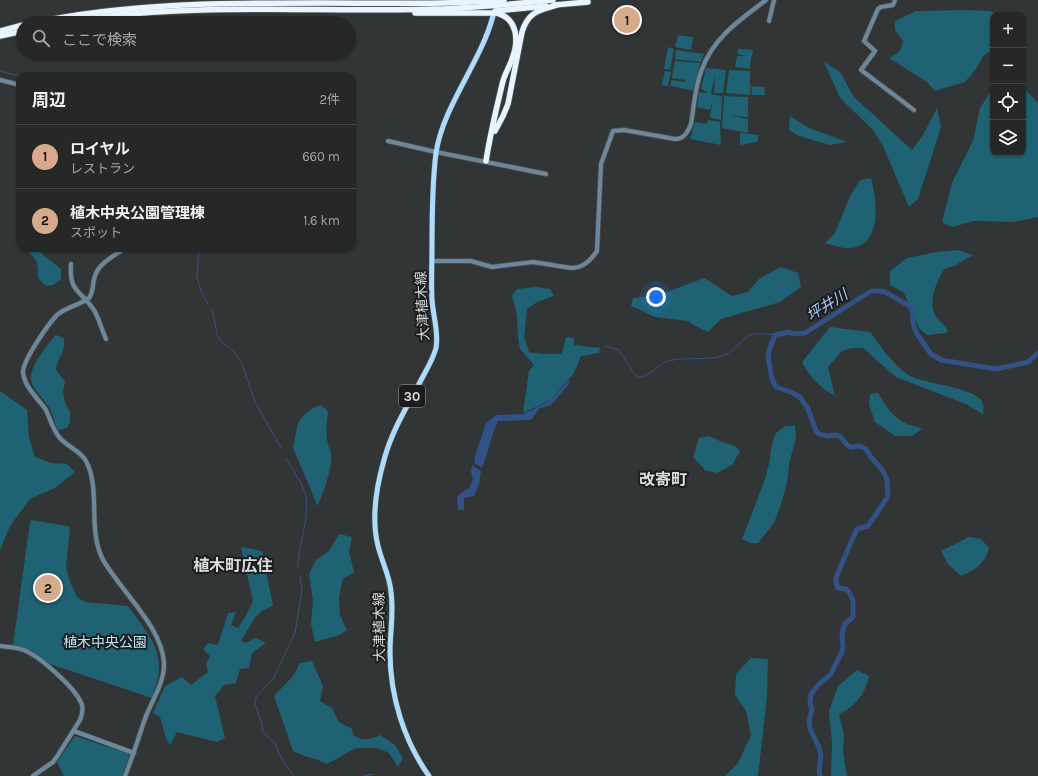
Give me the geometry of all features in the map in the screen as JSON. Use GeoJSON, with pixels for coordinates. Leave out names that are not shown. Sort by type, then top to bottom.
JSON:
{"type":"FeatureCollection","features":[{"type":"Feature","properties":{"kind":"highway"},"geometry":{"type":"LineString","coordinates":[[320,3],[357,0]]}},
{"type":"Feature","properties":{"kind":"highway"},"geometry":{"type":"LineString","coordinates":[[75,16],[185,5],[320,3],[433,4],[504,0]]}},
{"type":"Feature","properties":{"kind":"highway"},"geometry":{"type":"LineString","coordinates":[[111,16],[170,10],[247,8],[354,10],[471,8],[555,2],[588,2]]}},
{"type":"Feature","properties":{"kind":"highway"},"geometry":{"type":"LineString","coordinates":[[472,13],[555,2]]}},
{"type":"Feature","properties":{"kind":"highway"},"geometry":{"type":"LineString","coordinates":[[486,161],[495,131],[504,116],[508,104],[524,27],[528,19],[534,13],[555,2]]}},
{"type":"Feature","properties":{"kind":"highway"},"geometry":{"type":"LineString","coordinates":[[354,10],[434,14],[497,13],[504,16],[512,24],[516,35],[514,56],[502,83],[486,161]]}},
{"type":"Feature","properties":{"kind":"highway"},"geometry":{"type":"LineString","coordinates":[[0,31],[16,27]]}},
{"type":"Feature","properties":{"kind":"highway"},"geometry":{"type":"LineString","coordinates":[[0,36],[16,32]]}},
{"type":"Feature","properties":{"kind":"main road","name":"大津植木線"},"geometry":{"type":"LineString","coordinates":[[429,776],[412,748],[399,715],[390,653],[392,592],[378,549],[374,523],[375,507],[386,452],[403,413],[435,350],[437,334],[432,302],[432,202],[436,152],[439,138],[446,118],[485,38],[492,16]]}},
{"type":"Feature","properties":{"kind":"street"},"geometry":{"type":"LineString","coordinates":[[432,261],[471,262],[492,267],[530,262],[576,268],[592,259],[597,252],[601,164],[613,131],[624,130],[675,140],[683,138],[689,130],[691,124],[699,77],[706,61],[724,33],[766,0]]}},
{"type":"Feature","properties":{"kind":"street"},"geometry":{"type":"LineString","coordinates":[[769,21],[774,0]]}},
{"type":"Feature","properties":{"kind":"street"},"geometry":{"type":"LineString","coordinates":[[895,0],[893,5],[880,7],[878,9],[864,41],[875,51],[861,70],[914,110]]}},
{"type":"Feature","properties":{"kind":"street"},"geometry":{"type":"LineString","coordinates":[[0,80],[16,84]]}},
{"type":"Feature","properties":{"kind":"street"},"geometry":{"type":"LineString","coordinates":[[388,141],[546,174]]}},
{"type":"Feature","properties":{"kind":"street"},"geometry":{"type":"LineString","coordinates":[[120,252],[99,268],[95,277],[92,295],[86,300],[62,312],[55,318],[43,333],[27,359],[23,372],[26,384],[46,410],[57,435],[69,447],[78,452],[85,459],[90,470],[94,524],[100,554],[122,587],[153,627],[160,642],[164,664],[162,677],[146,716],[125,776]]}},
{"type":"Feature","properties":{"kind":"street"},"geometry":{"type":"LineString","coordinates":[[71,264],[71,282],[96,315],[106,339]]}},
{"type":"Feature","properties":{"kind":"street"},"geometry":{"type":"LineString","coordinates":[[0,646],[27,651],[63,679],[74,691],[82,706],[83,714],[74,731],[52,762],[33,776]]}},
{"type":"Feature","properties":{"kind":"street"},"geometry":{"type":"LineString","coordinates":[[74,731],[134,753]]}},
{"type":"Feature","properties":{"kind":"green space"},"geometry":{"type":"Polygon","coordinates":[[[965,10],[992,12],[990,12],[990,51],[983,56],[976,69],[965,82],[935,91],[927,82],[889,58],[899,51],[902,47],[903,41],[895,30],[895,21],[916,11],[965,10]]]}},
{"type":"Feature","properties":{"kind":"green space"},"geometry":{"type":"Polygon","coordinates":[[[678,35],[693,37],[691,50],[675,47],[678,35]]]}},
{"type":"Feature","properties":{"kind":"green space"},"geometry":{"type":"Polygon","coordinates":[[[668,47],[674,49],[670,70],[664,69],[668,47]]]}},
{"type":"Feature","properties":{"kind":"green space"},"geometry":{"type":"Polygon","coordinates":[[[738,49],[753,50],[750,69],[735,67],[737,56],[747,56],[737,54],[738,49]]]}},
{"type":"Feature","properties":{"kind":"green space"},"geometry":{"type":"Polygon","coordinates":[[[676,50],[704,54],[701,62],[675,59],[676,50]]]}},
{"type":"Feature","properties":{"kind":"green space"},"geometry":{"type":"Polygon","coordinates":[[[675,61],[700,63],[694,91],[671,86],[671,80],[685,82],[685,80],[672,78],[675,61]]]}},
{"type":"Feature","properties":{"kind":"green space"},"geometry":{"type":"Polygon","coordinates":[[[824,62],[840,72],[854,97],[912,150],[923,135],[937,108],[941,127],[918,199],[909,207],[883,146],[873,130],[840,98],[824,62]]]}},
{"type":"Feature","properties":{"kind":"green space"},"geometry":{"type":"Polygon","coordinates":[[[706,68],[726,70],[723,93],[714,93],[715,75],[711,94],[722,96],[721,120],[710,118],[713,100],[710,110],[697,107],[699,92],[709,93],[701,89],[706,68]]]}},
{"type":"Feature","properties":{"kind":"green space"},"geometry":{"type":"Polygon","coordinates":[[[729,70],[750,71],[750,95],[726,93],[729,70]]]}},
{"type":"Feature","properties":{"kind":"green space"},"geometry":{"type":"Polygon","coordinates":[[[665,71],[671,72],[668,86],[662,85],[665,71]]]}},
{"type":"Feature","properties":{"kind":"green space"},"geometry":{"type":"Polygon","coordinates":[[[751,86],[764,87],[765,95],[752,95],[751,86]]]}},
{"type":"Feature","properties":{"kind":"green space"},"geometry":{"type":"Polygon","coordinates":[[[1026,90],[1038,103],[1038,217],[1014,222],[974,221],[952,227],[942,222],[952,183],[973,141],[980,108],[990,93],[990,156],[1026,156],[1026,90]]]}},
{"type":"Feature","properties":{"kind":"green space"},"geometry":{"type":"Polygon","coordinates":[[[724,96],[748,97],[748,117],[730,116],[748,119],[748,133],[722,128],[724,96]]]}},
{"type":"Feature","properties":{"kind":"green space"},"geometry":{"type":"Polygon","coordinates":[[[790,116],[809,128],[847,142],[830,145],[799,136],[789,130],[790,116]]]}},
{"type":"Feature","properties":{"kind":"green space"},"geometry":{"type":"Polygon","coordinates":[[[708,120],[720,122],[721,145],[690,139],[695,122],[707,124],[708,120]]]}},
{"type":"Feature","properties":{"kind":"green space"},"geometry":{"type":"Polygon","coordinates":[[[740,133],[759,135],[757,142],[740,145],[740,133]]]}},
{"type":"Feature","properties":{"kind":"green space"},"geometry":{"type":"Polygon","coordinates":[[[871,178],[876,209],[873,231],[868,239],[861,245],[850,248],[825,243],[835,233],[850,196],[860,180],[871,178]]]}},
{"type":"Feature","properties":{"kind":"green space"},"geometry":{"type":"Polygon","coordinates":[[[957,250],[973,255],[954,266],[944,269],[936,285],[932,303],[935,315],[948,330],[946,333],[927,335],[919,328],[904,293],[890,285],[890,271],[907,258],[936,252],[957,250]]]}},
{"type":"Feature","properties":{"kind":"green space"},"geometry":{"type":"Polygon","coordinates":[[[28,252],[41,252],[61,269],[61,279],[53,285],[46,286],[38,278],[37,263],[28,252]]]}},
{"type":"Feature","properties":{"kind":"green space"},"geometry":{"type":"Polygon","coordinates":[[[781,267],[798,273],[801,287],[780,302],[721,319],[708,332],[688,321],[655,317],[631,306],[633,298],[659,295],[704,278],[732,296],[748,292],[759,279],[781,267]]]}},
{"type":"Feature","properties":{"kind":"green space"},"geometry":{"type":"Polygon","coordinates":[[[536,287],[550,289],[554,296],[537,302],[527,309],[524,337],[529,352],[542,354],[562,354],[566,337],[574,338],[574,345],[600,348],[599,353],[581,356],[574,373],[551,400],[523,413],[529,371],[534,365],[520,349],[517,315],[512,295],[517,289],[536,287]]]}},
{"type":"Feature","properties":{"kind":"green space"},"geometry":{"type":"Polygon","coordinates":[[[830,327],[870,332],[892,360],[907,374],[924,381],[972,394],[979,398],[983,404],[983,414],[968,405],[896,377],[863,348],[852,348],[842,351],[828,367],[835,396],[816,382],[808,373],[802,362],[830,327]]]}},
{"type":"Feature","properties":{"kind":"green space"},"geometry":{"type":"Polygon","coordinates":[[[56,335],[64,338],[63,351],[58,361],[56,370],[65,381],[63,391],[65,403],[70,411],[70,422],[67,428],[58,430],[48,405],[33,386],[31,378],[31,373],[36,362],[44,349],[56,335]]]}},
{"type":"Feature","properties":{"kind":"green space"},"geometry":{"type":"Polygon","coordinates":[[[0,391],[27,410],[29,437],[35,457],[51,463],[67,464],[75,472],[55,488],[30,499],[10,526],[0,550],[0,391]]]}},
{"type":"Feature","properties":{"kind":"green space"},"geometry":{"type":"Polygon","coordinates":[[[878,393],[894,415],[907,424],[922,429],[912,436],[895,436],[875,422],[869,404],[870,394],[878,393]]]}},
{"type":"Feature","properties":{"kind":"green space"},"geometry":{"type":"Polygon","coordinates":[[[321,405],[328,411],[326,428],[331,458],[327,480],[317,506],[293,448],[298,423],[304,415],[313,408],[321,405]]]}},
{"type":"Feature","properties":{"kind":"green space"},"geometry":{"type":"Polygon","coordinates":[[[785,426],[795,426],[796,438],[781,504],[774,523],[758,543],[751,543],[742,539],[764,482],[775,434],[785,426]]]}},
{"type":"Feature","properties":{"kind":"green space"},"geometry":{"type":"Polygon","coordinates":[[[709,436],[735,446],[740,451],[732,465],[717,473],[705,470],[693,457],[699,438],[709,436]]]}},
{"type":"Feature","properties":{"kind":"green space","name":"植木中央公園"},"geometry":{"type":"Polygon","coordinates":[[[31,520],[68,526],[70,528],[66,567],[70,582],[77,597],[85,602],[128,606],[149,635],[156,651],[159,668],[157,684],[152,698],[47,663],[35,654],[13,645],[31,520]]]}},
{"type":"Feature","properties":{"kind":"green space"},"geometry":{"type":"Polygon","coordinates":[[[339,534],[352,537],[349,551],[354,573],[343,578],[339,598],[340,615],[347,630],[337,636],[315,642],[311,624],[313,601],[309,574],[316,560],[329,551],[339,534]]]}},
{"type":"Feature","properties":{"kind":"green space"},"geometry":{"type":"Polygon","coordinates":[[[969,537],[981,539],[989,548],[985,559],[979,566],[961,576],[948,564],[941,551],[969,537]]]}},
{"type":"Feature","properties":{"kind":"green space"},"geometry":{"type":"Polygon","coordinates":[[[241,547],[262,551],[273,606],[262,611],[254,619],[241,641],[246,643],[255,638],[266,643],[252,653],[249,668],[240,669],[236,683],[224,685],[215,696],[225,738],[217,742],[177,732],[170,745],[166,738],[160,717],[153,713],[165,686],[182,677],[191,685],[208,672],[206,664],[210,656],[203,649],[208,643],[218,645],[228,613],[236,612],[231,625],[238,628],[253,601],[241,547]]]}},
{"type":"Feature","properties":{"kind":"green space"},"geometry":{"type":"Polygon","coordinates":[[[751,658],[768,659],[767,696],[758,776],[725,776],[738,763],[751,735],[746,711],[735,695],[736,674],[751,658]]]}},
{"type":"Feature","properties":{"kind":"green space"},"geometry":{"type":"Polygon","coordinates":[[[312,661],[323,686],[320,701],[332,708],[339,722],[352,729],[353,735],[366,739],[380,735],[395,745],[403,758],[398,767],[389,753],[377,748],[356,748],[327,764],[293,751],[274,696],[293,676],[300,663],[312,661]]]}},
{"type":"Feature","properties":{"kind":"green space"},"geometry":{"type":"Polygon","coordinates":[[[857,670],[869,676],[865,688],[850,708],[839,714],[844,735],[843,751],[847,776],[831,776],[832,743],[829,711],[838,686],[857,670]]]}},
{"type":"Feature","properties":{"kind":"green space"},"geometry":{"type":"Polygon","coordinates":[[[75,736],[130,754],[122,776],[64,776],[57,762],[75,736]]]}},
{"type":"Feature","properties":{"kind":"shaded area"},"geometry":{"type":"Polygon","coordinates":[[[570,379],[569,384],[551,405],[540,408],[531,420],[498,421],[482,468],[474,463],[486,423],[496,415],[523,414],[550,401],[570,379]]]}},
{"type":"Feature","properties":{"kind":"shaded area"},"geometry":{"type":"Polygon","coordinates":[[[472,465],[481,471],[479,484],[474,496],[464,498],[464,510],[458,510],[457,497],[469,488],[473,479],[471,472],[472,465]]]}},
{"type":"Feature","properties":{"kind":"waterway"},"geometry":{"type":"LineString","coordinates":[[0,71],[16,75]]}},
{"type":"Feature","properties":{"kind":"waterway"},"geometry":{"type":"LineString","coordinates":[[199,252],[197,277],[201,291],[208,304]]}},
{"type":"Feature","properties":{"kind":"waterway","name":"坪井川"},"geometry":{"type":"LineString","coordinates":[[820,776],[819,771],[821,755],[819,747],[810,729],[809,722],[812,709],[810,703],[811,694],[818,685],[830,675],[842,652],[843,629],[845,624],[853,617],[853,600],[846,589],[838,588],[836,578],[857,529],[868,526],[887,498],[887,480],[883,471],[866,449],[859,446],[851,447],[847,445],[840,436],[827,436],[819,434],[816,431],[808,409],[800,397],[776,387],[772,379],[768,357],[775,335],[789,332],[792,334],[805,333],[871,291],[879,291],[885,292],[910,306],[913,314],[913,324],[917,334],[931,354],[941,360],[996,369],[1028,362],[1038,353]]}},
{"type":"Feature","properties":{"kind":"waterway"},"geometry":{"type":"LineString","coordinates":[[212,309],[217,334],[220,340],[234,352],[242,364],[255,402],[281,448]]}},
{"type":"Feature","properties":{"kind":"waterway"},"geometry":{"type":"LineString","coordinates":[[606,346],[619,350],[635,375],[641,377],[668,361],[679,359],[713,358],[725,355],[750,335],[775,335]]}},
{"type":"Feature","properties":{"kind":"waterway"},"geometry":{"type":"LineString","coordinates":[[286,459],[295,472],[305,492],[307,506],[299,551],[298,568]]}},
{"type":"Feature","properties":{"kind":"waterway"},"geometry":{"type":"LineString","coordinates":[[294,776],[284,763],[274,742],[263,732],[255,703],[256,697],[273,679],[295,633],[302,590],[300,576]]}},
{"type":"Feature","properties":{"kind":"waterway"},"geometry":{"type":"LineString","coordinates":[[364,776],[374,774]]}},
{"type":"Feature","properties":{"kind":"place","name":"ロイヤル"},"geometry":{"type":"Point","coordinates":[627,20]}},
{"type":"Feature","properties":{"kind":"place","name":"植木中央公園管理棟"},"geometry":{"type":"Point","coordinates":[48,588]}},
{"type":"Feature","properties":{"kind":"district","name":"改寄町"},"geometry":{"type":"Point","coordinates":[663,479]}},
{"type":"Feature","properties":{"kind":"district","name":"植木町広住"},"geometry":{"type":"Point","coordinates":[233,565]}}]}
